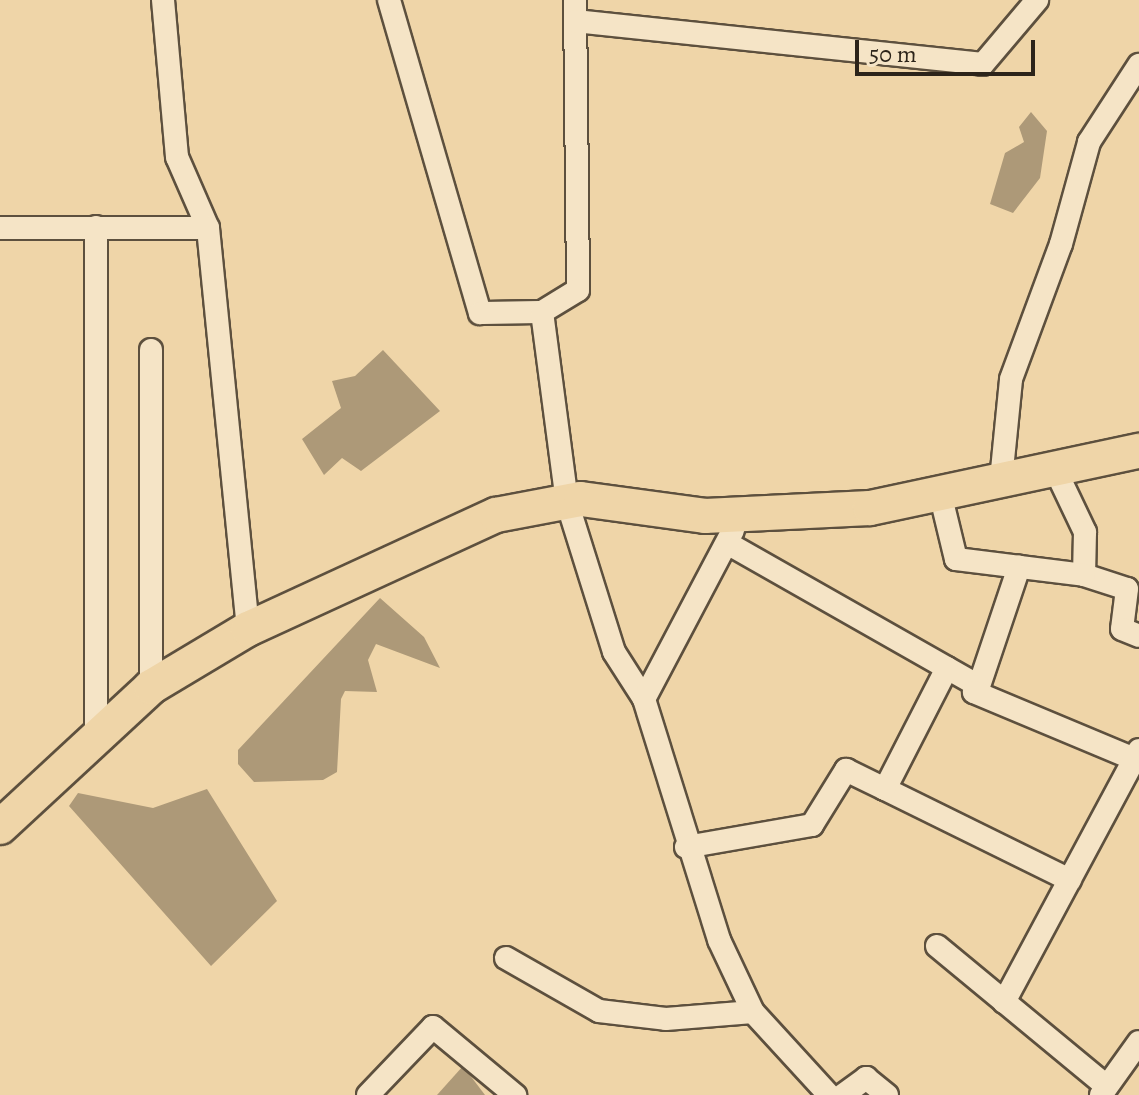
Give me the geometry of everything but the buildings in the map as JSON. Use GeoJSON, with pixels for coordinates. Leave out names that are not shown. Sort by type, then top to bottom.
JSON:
{"type":"FeatureCollection","features":[{"type":"Feature","properties":{"kind":"main road"},"geometry":{"type":"LineString","coordinates":[[0,827],[151,687],[248,629],[496,515],[567,502],[734,528],[870,508],[1139,451]]}},
{"type":"Feature","properties":{"kind":"street"},"geometry":{"type":"LineString","coordinates":[[163,0],[177,157],[208,228],[248,629]]}},
{"type":"Feature","properties":{"kind":"street"},"geometry":{"type":"LineString","coordinates":[[389,0],[480,313],[542,312],[578,290],[575,11],[983,64],[1037,0]]}},
{"type":"Feature","properties":{"kind":"street"},"geometry":{"type":"LineString","coordinates":[[1001,480],[1011,379],[1061,244],[1089,142],[1139,65]]}},
{"type":"Feature","properties":{"kind":"street"},"geometry":{"type":"LineString","coordinates":[[96,227],[96,738]]}},
{"type":"Feature","properties":{"kind":"street"},"geometry":{"type":"LineString","coordinates":[[0,228],[208,228]]}},
{"type":"Feature","properties":{"kind":"street"},"geometry":{"type":"LineString","coordinates":[[542,312],[567,502],[614,652],[644,699],[686,847],[753,1012],[829,1095]]}},
{"type":"Feature","properties":{"kind":"street"},"geometry":{"type":"LineString","coordinates":[[151,350],[151,687]]}},
{"type":"Feature","properties":{"kind":"street"},"geometry":{"type":"LineString","coordinates":[[1055,469],[1085,532],[1084,575]]}},
{"type":"Feature","properties":{"kind":"street"},"geometry":{"type":"LineString","coordinates":[[940,493],[956,559],[1084,575],[1127,589],[1122,629],[1139,636]]}},
{"type":"Feature","properties":{"kind":"street"},"geometry":{"type":"LineString","coordinates":[[644,699],[734,528],[979,686]]}},
{"type":"Feature","properties":{"kind":"street"},"geometry":{"type":"LineString","coordinates":[[1004,1002],[1136,754],[974,692],[979,686],[1019,567]]}},
{"type":"Feature","properties":{"kind":"street"},"geometry":{"type":"LineString","coordinates":[[885,789],[947,668]]}},
{"type":"Feature","properties":{"kind":"street"},"geometry":{"type":"LineString","coordinates":[[686,847],[812,825],[846,770],[1070,880]]}},
{"type":"Feature","properties":{"kind":"street"},"geometry":{"type":"LineString","coordinates":[[937,946],[1104,1091],[1139,1042]]}},
{"type":"Feature","properties":{"kind":"street"},"geometry":{"type":"LineString","coordinates":[[506,958],[599,1011],[666,1019],[753,1012]]}},
{"type":"Feature","properties":{"kind":"street"},"geometry":{"type":"LineString","coordinates":[[368,1095],[433,1027],[515,1095]]}},
{"type":"Feature","properties":{"kind":"street"},"geometry":{"type":"LineString","coordinates":[[843,1095],[866,1078],[887,1095]]}},
{"type":"Feature","properties":{"kind":"shaded area"},"geometry":{"type":"Polygon","coordinates":[[[1031,112],[1047,131],[1040,178],[1013,213],[990,204],[1005,153],[1024,142],[1019,127],[1031,112]]]}},
{"type":"Feature","properties":{"kind":"shaded area"},"geometry":{"type":"Polygon","coordinates":[[[383,350],[440,411],[361,471],[342,458],[324,475],[302,439],[341,408],[332,381],[355,376],[383,350]]]}},
{"type":"Feature","properties":{"kind":"shaded area"},"geometry":{"type":"Polygon","coordinates":[[[380,598],[424,637],[440,668],[376,644],[368,660],[377,692],[345,691],[341,699],[337,772],[323,780],[254,782],[238,764],[238,750],[380,598]]]}},
{"type":"Feature","properties":{"kind":"shaded area"},"geometry":{"type":"Polygon","coordinates":[[[207,789],[277,901],[211,966],[69,806],[78,793],[153,808],[207,789]]]}},
{"type":"Feature","properties":{"kind":"shaded area"},"geometry":{"type":"Polygon","coordinates":[[[463,1066],[485,1095],[437,1095],[463,1066]]]}}]}
